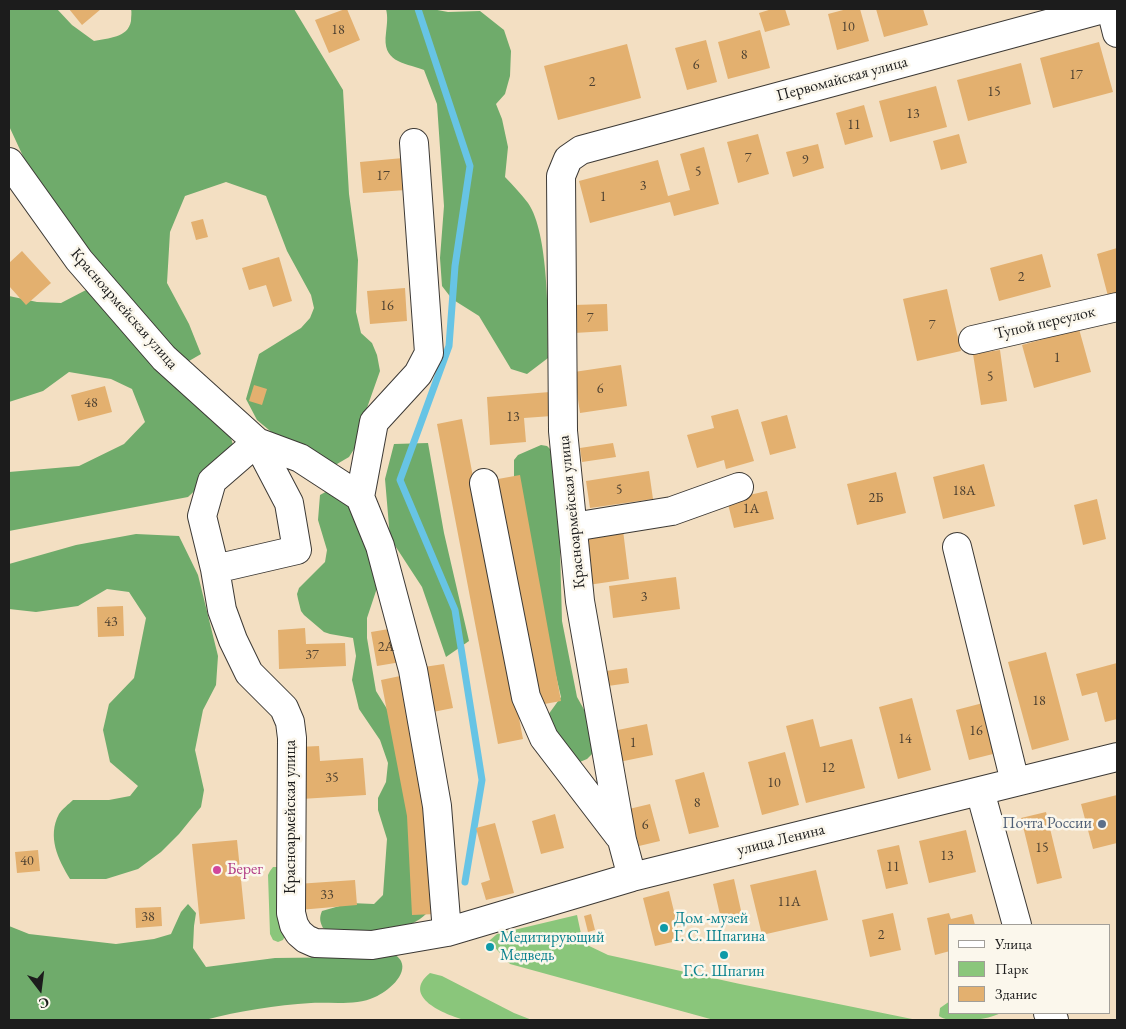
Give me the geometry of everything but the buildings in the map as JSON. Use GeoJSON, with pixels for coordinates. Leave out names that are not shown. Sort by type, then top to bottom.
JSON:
{"type":"FeatureCollection","features":[{"type":"Feature","properties":{"kind":"street","name":"Первомайская улица"},"geometry":{"type":"LineString","coordinates":[[581,150],[1103,9]]}},
{"type":"Feature","properties":{"kind":"street"},"geometry":{"type":"LineString","coordinates":[[1111,9],[1117,33]]}},
{"type":"Feature","properties":{"kind":"street"},"geometry":{"type":"LineString","coordinates":[[414,143],[429,353],[418,374],[374,422],[360,497],[380,546],[413,670],[437,806],[447,932]]}},
{"type":"Feature","properties":{"kind":"street","name":"Красноармейская улица"},"geometry":{"type":"LineString","coordinates":[[581,150],[568,159],[561,176],[563,431],[580,601],[622,840],[632,878]]}},
{"type":"Feature","properties":{"kind":"street","name":"Красноармейская улица"},"geometry":{"type":"LineString","coordinates":[[9,162],[79,260],[164,358],[257,442],[300,458],[360,497]]}},
{"type":"Feature","properties":{"kind":"street","name":"Тупой переулок"},"geometry":{"type":"LineString","coordinates":[[973,340],[1117,307]]}},
{"type":"Feature","properties":{"kind":"street","name":"Красноармейская улица"},"geometry":{"type":"LineString","coordinates":[[257,442],[212,481],[202,516],[215,569],[222,610],[232,640],[249,673],[284,708],[290,722],[292,738],[292,913],[294,925],[299,933],[315,944],[372,944],[447,932]]}},
{"type":"Feature","properties":{"kind":"street"},"geometry":{"type":"LineString","coordinates":[[215,569],[297,550],[289,503],[257,442]]}},
{"type":"Feature","properties":{"kind":"street"},"geometry":{"type":"LineString","coordinates":[[484,483],[526,697],[544,738],[622,840]]}},
{"type":"Feature","properties":{"kind":"street"},"geometry":{"type":"LineString","coordinates":[[573,527],[672,512],[739,487]]}},
{"type":"Feature","properties":{"kind":"street"},"geometry":{"type":"LineString","coordinates":[[956,547],[1015,782]]}},
{"type":"Feature","properties":{"kind":"street","name":"улица Ленина"},"geometry":{"type":"LineString","coordinates":[[447,932],[632,878],[1117,757]]}},
{"type":"Feature","properties":{"kind":"street"},"geometry":{"type":"LineString","coordinates":[[980,791],[1017,924]]}},
{"type":"Feature","properties":{"kind":"green space"},"geometry":{"type":"Polygon","coordinates":[[[9,9],[57,9],[72,25],[94,41],[111,38],[126,31],[131,21],[131,9],[294,9],[343,90],[349,194],[358,260],[356,312],[361,333],[372,343],[377,355],[380,371],[362,422],[358,443],[349,457],[337,464],[324,466],[275,435],[257,420],[246,399],[259,354],[301,328],[310,318],[314,308],[311,295],[287,251],[266,196],[226,182],[185,196],[170,232],[167,283],[189,324],[201,354],[189,361],[165,347],[103,278],[35,182],[9,126],[9,9]]]}},
{"type":"Feature","properties":{"kind":"green space"},"geometry":{"type":"Polygon","coordinates":[[[386,9],[432,9],[448,12],[480,11],[504,30],[511,51],[510,76],[505,94],[496,104],[502,119],[508,147],[505,177],[528,203],[535,217],[544,255],[546,278],[548,358],[527,374],[511,369],[479,316],[452,299],[442,286],[440,258],[444,206],[437,104],[424,70],[395,59],[387,50],[386,9]]]}},
{"type":"Feature","properties":{"kind":"green space"},"geometry":{"type":"Polygon","coordinates":[[[86,290],[116,313],[229,430],[233,445],[222,465],[188,497],[9,531],[9,472],[79,466],[124,444],[145,422],[132,389],[111,379],[69,372],[43,391],[9,402],[9,296],[37,302],[61,303],[86,290]]]}},
{"type":"Feature","properties":{"kind":"green space"},"geometry":{"type":"Polygon","coordinates":[[[428,443],[444,533],[469,641],[446,657],[422,587],[390,538],[385,479],[394,444],[428,443]]]}},
{"type":"Feature","properties":{"kind":"green space"},"geometry":{"type":"Polygon","coordinates":[[[541,445],[547,446],[551,450],[558,480],[562,621],[577,697],[591,722],[594,742],[592,754],[587,759],[575,764],[567,761],[548,715],[561,697],[520,523],[514,485],[514,460],[518,455],[541,445]]]}},
{"type":"Feature","properties":{"kind":"green space"},"geometry":{"type":"Polygon","coordinates":[[[331,489],[347,495],[379,582],[367,618],[367,638],[376,691],[395,722],[426,914],[416,922],[405,927],[381,932],[330,931],[323,928],[320,920],[322,911],[350,903],[374,904],[383,895],[387,839],[378,810],[378,798],[386,782],[388,763],[380,740],[359,709],[352,680],[356,656],[353,638],[324,632],[301,611],[297,594],[299,588],[325,562],[327,550],[318,520],[320,495],[331,489]]]}},
{"type":"Feature","properties":{"kind":"green space"},"geometry":{"type":"Polygon","coordinates":[[[136,534],[179,536],[198,575],[218,656],[216,685],[203,710],[195,750],[204,790],[201,807],[161,852],[138,869],[106,879],[70,879],[58,856],[54,839],[54,831],[60,812],[73,800],[109,800],[130,796],[138,786],[110,762],[103,730],[109,704],[134,678],[146,618],[129,592],[107,589],[78,606],[36,612],[9,609],[9,564],[76,545],[136,534]]]}},
{"type":"Feature","properties":{"kind":"green space"},"geometry":{"type":"Polygon","coordinates":[[[273,867],[277,867],[281,871],[285,936],[283,940],[278,942],[273,940],[270,934],[268,875],[273,867]]]}},
{"type":"Feature","properties":{"kind":"green space"},"geometry":{"type":"Polygon","coordinates":[[[188,904],[196,913],[193,948],[206,967],[275,958],[359,957],[390,951],[401,961],[402,972],[385,991],[360,1002],[284,1005],[244,1011],[205,1020],[9,1020],[9,926],[29,934],[116,944],[154,939],[171,934],[181,912],[188,904]]]}},
{"type":"Feature","properties":{"kind":"green space"},"geometry":{"type":"Polygon","coordinates":[[[577,915],[583,943],[608,955],[917,1020],[714,1020],[510,964],[489,941],[497,934],[577,915]]]}},
{"type":"Feature","properties":{"kind":"green space"},"geometry":{"type":"Polygon","coordinates":[[[430,973],[442,976],[514,1013],[532,1020],[467,1020],[447,1014],[429,1004],[420,990],[422,982],[430,973]]]}},
{"type":"Feature","properties":{"kind":"green space"},"geometry":{"type":"Polygon","coordinates":[[[948,1002],[948,1014],[999,1014],[987,1018],[961,1021],[945,1019],[939,1016],[940,1008],[948,1002]]]}},
{"type":"Feature","properties":{"kind":"waterway"},"geometry":{"type":"LineString","coordinates":[[418,9],[470,166],[455,266],[449,346],[400,480],[455,610],[482,780],[465,882]]}},
{"type":"Feature","properties":{"kind":"place","name":"Почта России"},"geometry":{"type":"Point","coordinates":[1102,824]}},
{"type":"Feature","properties":{"kind":"place","name":"Берег"},"geometry":{"type":"Point","coordinates":[217,870]}},
{"type":"Feature","properties":{"kind":"place","name":"Дом -музей Г. С. Шпагина"},"geometry":{"type":"Point","coordinates":[664,928]}},
{"type":"Feature","properties":{"kind":"place","name":"Медитирующий Медведь"},"geometry":{"type":"Point","coordinates":[490,947]}},
{"type":"Feature","properties":{"kind":"place","name":"Г.С. Шпагин"},"geometry":{"type":"Point","coordinates":[724,955]}}]}
